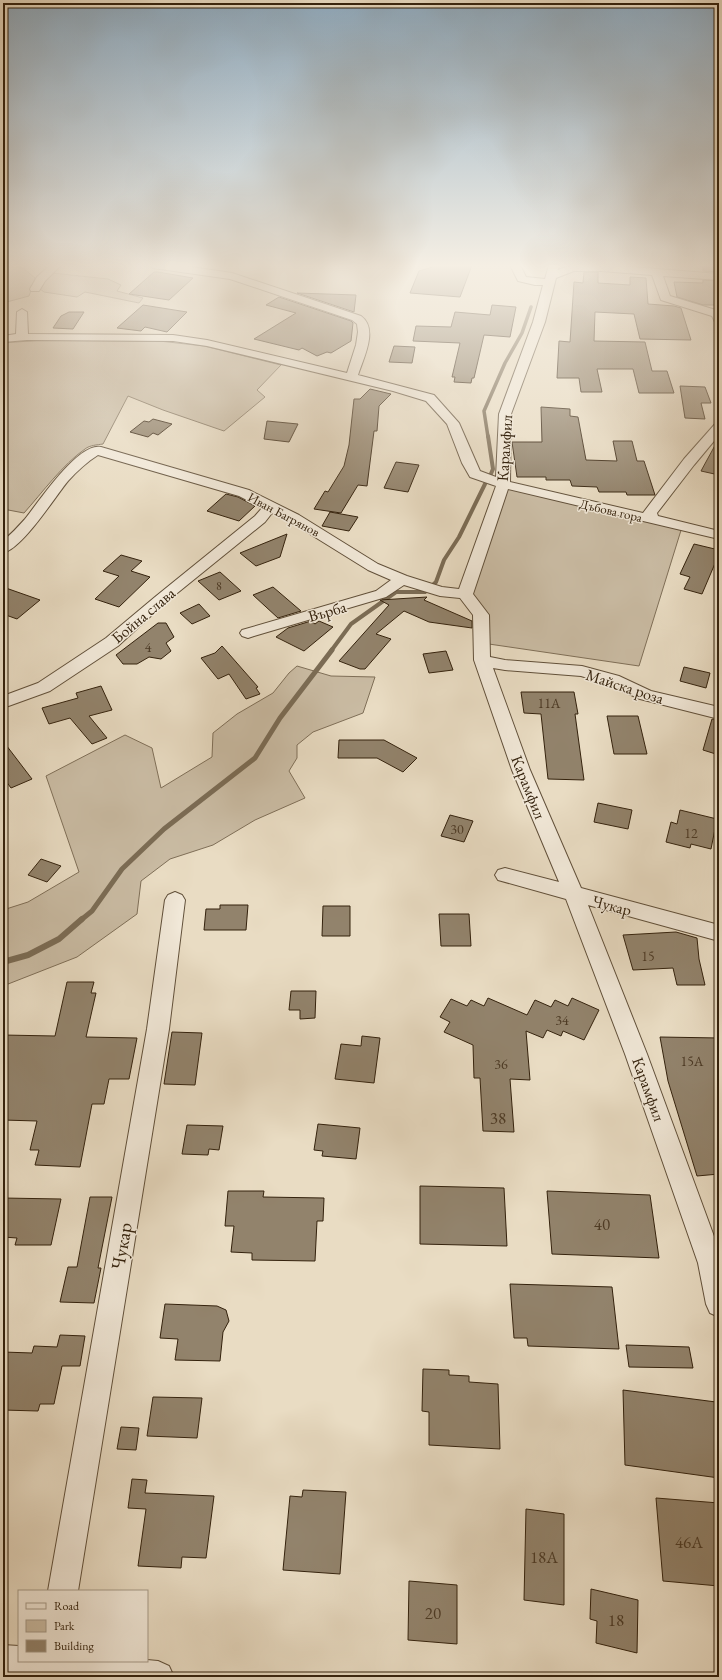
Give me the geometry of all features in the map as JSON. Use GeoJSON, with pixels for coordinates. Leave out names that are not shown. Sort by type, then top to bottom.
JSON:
{"type":"FeatureCollection","features":[{"type":"Feature","properties":{"kind":"street","name":"Дъбова гора"},"geometry":{"type":"LineString","coordinates":[[209,343],[351,376],[430,398],[453,423],[475,474],[503,484],[719,535]]}},
{"type":"Feature","properties":{"kind":"street"},"geometry":{"type":"LineString","coordinates":[[351,376],[360,354],[361,343]]}},
{"type":"Feature","properties":{"kind":"street","name":"Карамфил"},"geometry":{"type":"LineString","coordinates":[[531,343],[505,414],[503,484],[465,594],[481,615],[482,660],[522,770],[574,895],[715,1263],[719,1304]]}},
{"type":"Feature","properties":{"kind":"street"},"geometry":{"type":"LineString","coordinates":[[652,520],[650,513],[689,462],[719,427]]}},
{"type":"Feature","properties":{"kind":"street","name":"Иван Багрянов"},"geometry":{"type":"LineString","coordinates":[[3,549],[19,534],[85,456],[96,450],[244,493],[294,518],[373,567],[402,579],[440,591],[465,594]]}},
{"type":"Feature","properties":{"kind":"street","name":"Бойна слава"},"geometry":{"type":"LineString","coordinates":[[3,702],[44,687],[112,642],[160,600],[260,519],[270,507]]}},
{"type":"Feature","properties":{"kind":"street","name":"Върба"},"geometry":{"type":"LineString","coordinates":[[248,633],[381,594],[402,579]]}},
{"type":"Feature","properties":{"kind":"street","name":"Майска роза"},"geometry":{"type":"LineString","coordinates":[[482,660],[505,664],[582,671],[613,680],[646,695],[719,713]]}},
{"type":"Feature","properties":{"kind":"street","name":"Чукар"},"geometry":{"type":"LineString","coordinates":[[505,875],[574,895],[719,933]]}},
{"type":"Feature","properties":{"kind":"street","name":"Чукар"},"geometry":{"type":"LineString","coordinates":[[62,1590],[158,1030],[175,900]]}},
{"type":"Feature","properties":{"kind":"street"},"geometry":{"type":"LineString","coordinates":[[3,1661],[50,1669],[158,1677]]}},
{"type":"Feature","properties":{"kind":"green space"},"geometry":{"type":"Polygon","coordinates":[[[3,343],[181,343],[204,346],[281,365],[257,390],[265,397],[224,431],[128,396],[103,444],[89,447],[77,455],[24,513],[3,509],[3,343]]]}},
{"type":"Feature","properties":{"kind":"green space"},"geometry":{"type":"Polygon","coordinates":[[[503,484],[682,527],[639,666],[482,643],[481,615],[465,594],[503,484]]]}},
{"type":"Feature","properties":{"kind":"green space"},"geometry":{"type":"Polygon","coordinates":[[[297,666],[331,676],[375,677],[363,713],[313,732],[297,745],[297,758],[289,771],[305,798],[255,820],[213,845],[170,859],[141,881],[137,914],[77,957],[3,986],[3,910],[28,902],[79,872],[46,776],[125,735],[152,748],[161,788],[212,757],[213,733],[237,714],[273,693],[289,673],[297,666]]]}},
{"type":"Feature","properties":{"kind":"building"},"geometry":{"type":"Polygon","coordinates":[[[272,343],[347,343],[331,353],[327,352],[317,356],[302,348],[299,350],[272,343]]]}},
{"type":"Feature","properties":{"kind":"building"},"geometry":{"type":"Polygon","coordinates":[[[460,343],[482,343],[474,378],[472,378],[471,383],[454,382],[455,377],[452,377],[460,343]]]}},
{"type":"Feature","properties":{"kind":"building"},"geometry":{"type":"Polygon","coordinates":[[[559,343],[645,343],[652,371],[667,371],[674,393],[639,393],[633,369],[597,369],[602,392],[581,392],[579,378],[557,378],[559,343]]]}},
{"type":"Feature","properties":{"kind":"building"},"geometry":{"type":"Polygon","coordinates":[[[394,346],[415,347],[412,363],[389,362],[394,346]]]}},
{"type":"Feature","properties":{"kind":"building"},"geometry":{"type":"Polygon","coordinates":[[[680,386],[705,387],[711,403],[701,403],[705,419],[685,418],[680,386]]]}},
{"type":"Feature","properties":{"kind":"building"},"geometry":{"type":"Polygon","coordinates":[[[370,389],[391,394],[379,406],[377,431],[374,431],[367,486],[358,485],[341,513],[314,509],[325,491],[328,492],[344,466],[349,445],[354,399],[360,399],[370,389]]]}},
{"type":"Feature","properties":{"kind":"building"},"geometry":{"type":"Polygon","coordinates":[[[541,407],[570,409],[570,416],[578,417],[586,460],[617,461],[613,441],[632,441],[637,461],[644,461],[655,495],[627,495],[626,492],[599,492],[597,487],[572,486],[570,480],[546,480],[546,477],[517,477],[512,442],[542,442],[541,407]]]}},
{"type":"Feature","properties":{"kind":"building"},"geometry":{"type":"Polygon","coordinates":[[[153,419],[172,424],[158,435],[153,433],[148,437],[130,432],[144,421],[149,422],[153,419]]]}},
{"type":"Feature","properties":{"kind":"building"},"geometry":{"type":"Polygon","coordinates":[[[267,421],[298,424],[289,442],[264,439],[267,421]]]}},
{"type":"Feature","properties":{"kind":"building"},"geometry":{"type":"Polygon","coordinates":[[[719,438],[719,475],[701,471],[719,438]]]}},
{"type":"Feature","properties":{"kind":"building"},"geometry":{"type":"Polygon","coordinates":[[[396,462],[419,465],[408,492],[384,488],[396,462]]]}},
{"type":"Feature","properties":{"kind":"building"},"geometry":{"type":"Polygon","coordinates":[[[226,494],[238,497],[255,506],[239,521],[207,511],[226,494]]]}},
{"type":"Feature","properties":{"kind":"building"},"geometry":{"type":"Polygon","coordinates":[[[330,512],[358,517],[349,531],[322,526],[330,512]]]}},
{"type":"Feature","properties":{"kind":"building"},"geometry":{"type":"Polygon","coordinates":[[[287,534],[280,557],[256,566],[240,553],[287,534]]]}},
{"type":"Feature","properties":{"kind":"building"},"geometry":{"type":"Polygon","coordinates":[[[694,544],[719,550],[719,554],[702,594],[684,589],[690,577],[680,574],[694,544]]]}},
{"type":"Feature","properties":{"kind":"building"},"geometry":{"type":"Polygon","coordinates":[[[121,555],[142,561],[131,571],[150,577],[119,607],[95,599],[119,576],[103,571],[121,555]]]}},
{"type":"Feature","properties":{"kind":"building"},"geometry":{"type":"Polygon","coordinates":[[[220,572],[241,591],[219,600],[198,581],[220,572]]]}},
{"type":"Feature","properties":{"kind":"building"},"geometry":{"type":"Polygon","coordinates":[[[3,587],[40,600],[17,619],[3,614],[3,587]]]}},
{"type":"Feature","properties":{"kind":"building"},"geometry":{"type":"Polygon","coordinates":[[[273,587],[301,611],[278,618],[253,595],[273,587]]]}},
{"type":"Feature","properties":{"kind":"building"},"geometry":{"type":"Polygon","coordinates":[[[427,597],[424,600],[472,621],[472,628],[429,622],[404,611],[376,634],[391,639],[365,669],[360,669],[339,661],[389,605],[380,600],[427,597]]]}},
{"type":"Feature","properties":{"kind":"building"},"geometry":{"type":"Polygon","coordinates":[[[199,604],[210,616],[192,624],[180,613],[199,604]]]}},
{"type":"Feature","properties":{"kind":"building"},"geometry":{"type":"Polygon","coordinates":[[[311,621],[315,624],[319,621],[333,627],[304,651],[276,637],[288,628],[311,621]]]}},
{"type":"Feature","properties":{"kind":"building"},"geometry":{"type":"Polygon","coordinates":[[[158,623],[166,623],[174,637],[166,643],[171,651],[161,659],[149,657],[137,664],[123,664],[116,655],[158,623]]]}},
{"type":"Feature","properties":{"kind":"building"},"geometry":{"type":"Polygon","coordinates":[[[222,646],[258,687],[256,688],[260,694],[246,699],[229,674],[218,679],[201,658],[215,653],[222,646]]]}},
{"type":"Feature","properties":{"kind":"building"},"geometry":{"type":"Polygon","coordinates":[[[446,651],[453,670],[429,673],[423,654],[446,651]]]}},
{"type":"Feature","properties":{"kind":"building"},"geometry":{"type":"Polygon","coordinates":[[[684,667],[710,673],[706,688],[680,681],[684,667]]]}},
{"type":"Feature","properties":{"kind":"building"},"geometry":{"type":"Polygon","coordinates":[[[101,686],[112,710],[89,716],[107,738],[92,744],[70,718],[49,724],[42,708],[78,698],[76,693],[101,686]]]}},
{"type":"Feature","properties":{"kind":"building"},"geometry":{"type":"Polygon","coordinates":[[[521,692],[574,692],[578,714],[575,714],[584,780],[548,779],[541,714],[524,713],[521,692]]]}},
{"type":"Feature","properties":{"kind":"building"},"geometry":{"type":"Polygon","coordinates":[[[607,716],[638,716],[647,754],[614,754],[607,716]]]}},
{"type":"Feature","properties":{"kind":"building"},"geometry":{"type":"Polygon","coordinates":[[[712,719],[719,720],[719,755],[703,750],[712,719]]]}},
{"type":"Feature","properties":{"kind":"building"},"geometry":{"type":"Polygon","coordinates":[[[339,740],[384,740],[417,758],[403,772],[377,758],[338,758],[339,740]]]}},
{"type":"Feature","properties":{"kind":"building"},"geometry":{"type":"Polygon","coordinates":[[[3,741],[32,779],[11,788],[3,777],[3,741]]]}},
{"type":"Feature","properties":{"kind":"building"},"geometry":{"type":"Polygon","coordinates":[[[598,803],[632,810],[628,829],[594,822],[598,803]]]}},
{"type":"Feature","properties":{"kind":"building"},"geometry":{"type":"Polygon","coordinates":[[[680,810],[717,819],[711,849],[691,844],[690,848],[666,842],[671,822],[677,824],[680,810]]]}},
{"type":"Feature","properties":{"kind":"building"},"geometry":{"type":"Polygon","coordinates":[[[450,815],[473,821],[464,842],[441,836],[450,815]]]}},
{"type":"Feature","properties":{"kind":"building"},"geometry":{"type":"Polygon","coordinates":[[[41,859],[61,866],[47,882],[28,875],[41,859]]]}},
{"type":"Feature","properties":{"kind":"building"},"geometry":{"type":"Polygon","coordinates":[[[220,905],[248,905],[246,930],[204,930],[206,909],[220,909],[220,905]]]}},
{"type":"Feature","properties":{"kind":"building"},"geometry":{"type":"Polygon","coordinates":[[[323,906],[350,906],[350,936],[322,936],[323,906]]]}},
{"type":"Feature","properties":{"kind":"building"},"geometry":{"type":"Polygon","coordinates":[[[439,914],[469,914],[471,946],[441,946],[439,914]]]}},
{"type":"Feature","properties":{"kind":"building"},"geometry":{"type":"Polygon","coordinates":[[[676,932],[697,938],[699,959],[705,985],[677,985],[673,968],[633,970],[623,935],[676,932]]]}},
{"type":"Feature","properties":{"kind":"building"},"geometry":{"type":"Polygon","coordinates":[[[67,982],[94,982],[91,993],[96,993],[86,1037],[137,1038],[129,1079],[109,1079],[104,1104],[92,1104],[80,1167],[35,1165],[39,1150],[30,1150],[37,1121],[3,1120],[3,1035],[55,1036],[67,982]]]}},
{"type":"Feature","properties":{"kind":"building"},"geometry":{"type":"Polygon","coordinates":[[[291,991],[316,991],[315,1018],[300,1019],[300,1010],[289,1010],[291,991]]]}},
{"type":"Feature","properties":{"kind":"building"},"geometry":{"type":"Polygon","coordinates":[[[488,998],[527,1015],[535,1000],[551,1007],[555,1000],[568,1006],[572,998],[599,1010],[584,1040],[563,1031],[561,1036],[547,1030],[543,1038],[526,1031],[530,1080],[510,1079],[514,1132],[483,1131],[480,1078],[474,1078],[473,1045],[444,1032],[450,1022],[440,1017],[451,999],[467,1006],[471,1000],[484,1006],[488,998]]]}},
{"type":"Feature","properties":{"kind":"building"},"geometry":{"type":"Polygon","coordinates":[[[172,1032],[202,1033],[195,1085],[164,1084],[172,1032]]]}},
{"type":"Feature","properties":{"kind":"building"},"geometry":{"type":"Polygon","coordinates":[[[362,1036],[380,1038],[374,1083],[335,1079],[341,1044],[361,1046],[362,1036]]]}},
{"type":"Feature","properties":{"kind":"building"},"geometry":{"type":"Polygon","coordinates":[[[660,1037],[719,1038],[719,1174],[697,1176],[668,1081],[660,1037]]]}},
{"type":"Feature","properties":{"kind":"building"},"geometry":{"type":"Polygon","coordinates":[[[318,1124],[360,1128],[356,1159],[322,1156],[323,1151],[314,1150],[318,1124]]]}},
{"type":"Feature","properties":{"kind":"building"},"geometry":{"type":"Polygon","coordinates":[[[187,1125],[223,1126],[219,1150],[209,1149],[208,1155],[182,1154],[187,1125]]]}},
{"type":"Feature","properties":{"kind":"building"},"geometry":{"type":"Polygon","coordinates":[[[420,1186],[504,1188],[507,1246],[420,1244],[420,1186]]]}},
{"type":"Feature","properties":{"kind":"building"},"geometry":{"type":"Polygon","coordinates":[[[228,1191],[264,1191],[263,1197],[324,1198],[323,1221],[317,1221],[315,1261],[252,1260],[252,1253],[231,1252],[234,1226],[225,1226],[228,1191]]]}},
{"type":"Feature","properties":{"kind":"building"},"geometry":{"type":"Polygon","coordinates":[[[547,1191],[650,1195],[659,1258],[552,1254],[547,1191]]]}},
{"type":"Feature","properties":{"kind":"building"},"geometry":{"type":"Polygon","coordinates":[[[90,1197],[112,1197],[98,1268],[101,1268],[94,1303],[60,1302],[68,1267],[77,1267],[90,1197]]]}},
{"type":"Feature","properties":{"kind":"building"},"geometry":{"type":"Polygon","coordinates":[[[3,1198],[61,1199],[51,1245],[15,1245],[17,1238],[3,1237],[3,1198]]]}},
{"type":"Feature","properties":{"kind":"building"},"geometry":{"type":"Polygon","coordinates":[[[510,1284],[612,1287],[619,1349],[528,1346],[527,1338],[514,1338],[510,1284]]]}},
{"type":"Feature","properties":{"kind":"building"},"geometry":{"type":"Polygon","coordinates":[[[165,1304],[217,1306],[226,1310],[229,1321],[223,1332],[220,1361],[175,1360],[178,1339],[160,1338],[165,1304]]]}},
{"type":"Feature","properties":{"kind":"building"},"geometry":{"type":"Polygon","coordinates":[[[60,1335],[85,1336],[80,1366],[62,1366],[54,1404],[40,1404],[38,1411],[3,1410],[3,1352],[32,1353],[34,1346],[57,1347],[60,1335]]]}},
{"type":"Feature","properties":{"kind":"building"},"geometry":{"type":"Polygon","coordinates":[[[626,1345],[689,1347],[693,1368],[629,1367],[626,1345]]]}},
{"type":"Feature","properties":{"kind":"building"},"geometry":{"type":"Polygon","coordinates":[[[423,1369],[449,1370],[449,1375],[469,1376],[469,1382],[498,1384],[500,1449],[429,1445],[429,1412],[422,1411],[423,1369]]]}},
{"type":"Feature","properties":{"kind":"building"},"geometry":{"type":"Polygon","coordinates":[[[623,1390],[716,1402],[719,1443],[719,1478],[625,1465],[623,1390]]]}},
{"type":"Feature","properties":{"kind":"building"},"geometry":{"type":"Polygon","coordinates":[[[153,1397],[202,1398],[197,1438],[147,1436],[153,1397]]]}},
{"type":"Feature","properties":{"kind":"building"},"geometry":{"type":"Polygon","coordinates":[[[121,1427],[139,1428],[136,1450],[117,1449],[121,1427]]]}},
{"type":"Feature","properties":{"kind":"building"},"geometry":{"type":"Polygon","coordinates":[[[132,1479],[147,1480],[145,1493],[214,1496],[206,1558],[182,1557],[181,1568],[138,1566],[146,1509],[128,1508],[132,1479]]]}},
{"type":"Feature","properties":{"kind":"building"},"geometry":{"type":"Polygon","coordinates":[[[303,1490],[346,1492],[340,1574],[283,1570],[290,1496],[302,1497],[303,1490]]]}},
{"type":"Feature","properties":{"kind":"building"},"geometry":{"type":"Polygon","coordinates":[[[656,1498],[719,1503],[719,1586],[663,1581],[656,1498]]]}},
{"type":"Feature","properties":{"kind":"building"},"geometry":{"type":"Polygon","coordinates":[[[526,1509],[564,1514],[564,1605],[524,1600],[526,1509]]]}},
{"type":"Feature","properties":{"kind":"building"},"geometry":{"type":"Polygon","coordinates":[[[409,1581],[457,1585],[457,1644],[408,1640],[409,1581]]]}},
{"type":"Feature","properties":{"kind":"building"},"geometry":{"type":"Polygon","coordinates":[[[591,1589],[638,1600],[637,1653],[596,1643],[597,1621],[590,1619],[591,1589]]]}},
{"type":"Feature","properties":{"kind":"waterway"},"geometry":{"type":"LineString","coordinates":[[488,437],[484,411],[505,363],[516,343]]}},
{"type":"Feature","properties":{"kind":"waterway"},"geometry":{"type":"LineString","coordinates":[[488,436],[493,469],[490,476]]}},
{"type":"Feature","properties":{"kind":"waterway"},"geometry":{"type":"LineString","coordinates":[[331,651],[351,624],[396,592],[425,592],[436,582],[444,560],[459,537],[485,484]]}},
{"type":"Feature","properties":{"kind":"waterway"},"geometry":{"type":"LineString","coordinates":[[81,920],[92,911],[122,869],[164,829],[255,758],[280,718],[332,650]]}},
{"type":"Feature","properties":{"kind":"waterway"},"geometry":{"type":"LineString","coordinates":[[3,962],[28,955],[59,939],[82,919]]}}]}
